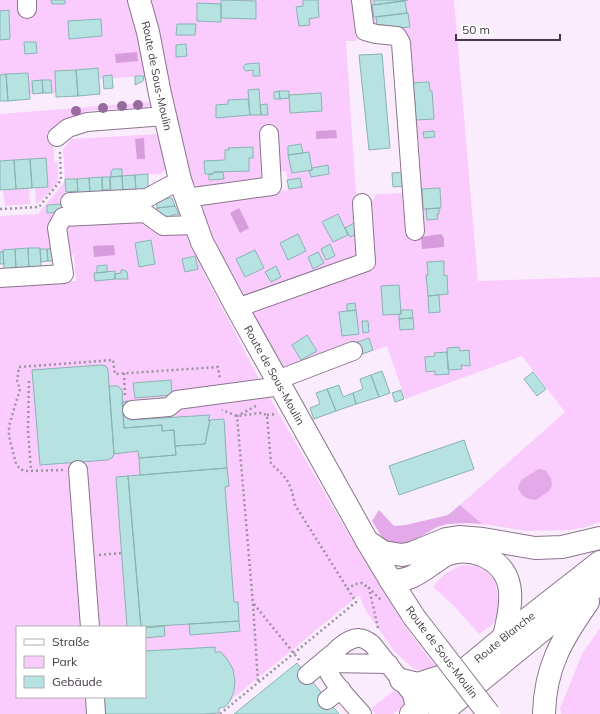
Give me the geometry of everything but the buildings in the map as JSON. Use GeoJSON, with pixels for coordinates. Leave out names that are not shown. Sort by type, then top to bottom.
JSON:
{"type":"FeatureCollection","features":[{"type":"Feature","properties":{"kind":"main road","name":"Route de Sous-Moulin"},"geometry":{"type":"LineString","coordinates":[[139,0],[148,32],[165,116],[183,189],[202,242],[237,308],[391,581],[414,617],[489,714]]}},
{"type":"Feature","properties":{"kind":"main road"},"geometry":{"type":"LineString","coordinates":[[368,541],[383,552],[395,555],[412,553],[446,539],[459,537],[483,539],[535,548],[562,547],[600,538]]}},
{"type":"Feature","properties":{"kind":"main road"},"geometry":{"type":"LineString","coordinates":[[391,581],[399,570],[418,558],[432,546]]}},
{"type":"Feature","properties":{"kind":"main road"},"geometry":{"type":"LineString","coordinates":[[391,581],[404,580],[417,574],[447,554],[466,551],[488,558],[498,565],[505,574],[510,589],[510,609],[504,637]]}},
{"type":"Feature","properties":{"kind":"main road","name":"Route Blanche"},"geometry":{"type":"LineString","coordinates":[[414,713],[504,637],[600,562]]}},
{"type":"Feature","properties":{"kind":"main road"},"geometry":{"type":"LineString","coordinates":[[414,617],[409,591],[417,574]]}},
{"type":"Feature","properties":{"kind":"main road"},"geometry":{"type":"LineString","coordinates":[[544,714],[549,674],[554,659],[573,623],[600,584]]}},
{"type":"Feature","properties":{"kind":"main road","name":"Route Blanche"},"geometry":{"type":"LineString","coordinates":[[441,713],[600,584]]}},
{"type":"Feature","properties":{"kind":"main road"},"geometry":{"type":"LineString","coordinates":[[395,672],[418,684],[466,669]]}},
{"type":"Feature","properties":{"kind":"street"},"geometry":{"type":"LineString","coordinates":[[361,0],[365,31],[376,34],[397,36],[401,43],[415,231]]}},
{"type":"Feature","properties":{"kind":"street"},"geometry":{"type":"LineString","coordinates":[[58,143],[68,128],[87,122],[165,116]]}},
{"type":"Feature","properties":{"kind":"street"},"geometry":{"type":"LineString","coordinates":[[70,202],[147,198],[183,189],[272,186],[269,134]]}},
{"type":"Feature","properties":{"kind":"street"},"geometry":{"type":"LineString","coordinates":[[237,308],[366,262],[362,203]]}},
{"type":"Feature","properties":{"kind":"street"},"geometry":{"type":"LineString","coordinates":[[0,278],[64,274],[57,228],[64,217],[145,213],[163,226],[196,225]]}},
{"type":"Feature","properties":{"kind":"street"},"geometry":{"type":"LineString","coordinates":[[128,405],[169,407],[177,400],[220,402],[279,383],[353,351]]}},
{"type":"Feature","properties":{"kind":"street"},"geometry":{"type":"LineString","coordinates":[[78,470],[90,626]]}},
{"type":"Feature","properties":{"kind":"street"},"geometry":{"type":"LineString","coordinates":[[305,670],[330,658],[350,639],[366,639],[372,644],[412,694],[414,713]]}},
{"type":"Feature","properties":{"kind":"street"},"geometry":{"type":"LineString","coordinates":[[330,658],[395,672]]}},
{"type":"Feature","properties":{"kind":"street"},"geometry":{"type":"LineString","coordinates":[[330,658],[327,668],[331,676],[334,694],[362,714]]}},
{"type":"Feature","properties":{"kind":"street"},"geometry":{"type":"LineString","coordinates":[[95,698],[96,714]]}},
{"type":"Feature","properties":{"kind":"path"},"geometry":{"type":"LineString","coordinates":[[0,209],[39,207],[62,180],[58,143]]}},
{"type":"Feature","properties":{"kind":"path"},"geometry":{"type":"LineString","coordinates":[[78,470],[31,471],[22,470],[18,467],[15,461],[9,436],[10,420],[20,389],[17,381],[19,367],[112,360],[115,374],[218,367],[220,402],[237,416],[253,604],[258,683]]}},
{"type":"Feature","properties":{"kind":"path"},"geometry":{"type":"LineString","coordinates":[[124,373],[128,405]]}},
{"type":"Feature","properties":{"kind":"path"},"geometry":{"type":"LineString","coordinates":[[29,381],[28,430],[31,471]]}},
{"type":"Feature","properties":{"kind":"path"},"geometry":{"type":"LineString","coordinates":[[237,416],[257,406]]}},
{"type":"Feature","properties":{"kind":"path"},"geometry":{"type":"LineString","coordinates":[[220,714],[356,602],[295,505],[292,489],[284,475],[271,464],[267,415],[261,413],[237,416]]}},
{"type":"Feature","properties":{"kind":"path"},"geometry":{"type":"LineString","coordinates":[[114,554],[121,553]]}},
{"type":"Feature","properties":{"kind":"path"},"geometry":{"type":"LineString","coordinates":[[347,589],[355,584],[362,583],[369,588],[383,603]]}},
{"type":"Feature","properties":{"kind":"path"},"geometry":{"type":"LineString","coordinates":[[369,588],[378,630],[377,633]]}},
{"type":"Feature","properties":{"kind":"path"},"geometry":{"type":"LineString","coordinates":[[253,604],[294,654],[305,670]]}},
{"type":"Feature","properties":{"kind":"green space"},"geometry":{"type":"Polygon","coordinates":[[[0,0],[127,0],[141,46],[147,76],[99,79],[98,68],[55,71],[56,93],[29,94],[27,73],[0,75],[0,0]]]}},
{"type":"Feature","properties":{"kind":"green space"},"geometry":{"type":"Polygon","coordinates":[[[151,0],[353,0],[357,41],[346,41],[355,180],[362,249],[355,261],[251,298],[239,293],[220,255],[199,202],[288,190],[286,171],[277,172],[263,180],[203,192],[192,182],[178,134],[151,0]]]}},
{"type":"Feature","properties":{"kind":"green space"},"geometry":{"type":"Polygon","coordinates":[[[367,0],[454,0],[478,281],[600,277],[600,522],[571,530],[528,531],[482,524],[460,505],[565,412],[522,356],[405,399],[387,346],[304,375],[295,369],[292,363],[283,368],[248,309],[366,271],[373,271],[367,211],[376,194],[407,193],[407,41],[371,28],[367,0]]]}},
{"type":"Feature","properties":{"kind":"green space"},"geometry":{"type":"Polygon","coordinates":[[[151,102],[152,106],[85,111],[85,115],[53,130],[54,160],[58,164],[58,182],[39,203],[36,204],[35,188],[46,159],[0,161],[0,114],[151,102]]]}},
{"type":"Feature","properties":{"kind":"green space"},"geometry":{"type":"Polygon","coordinates":[[[158,134],[167,168],[160,174],[77,179],[78,191],[66,192],[64,196],[65,204],[47,205],[47,213],[52,213],[54,248],[3,250],[3,252],[0,252],[0,216],[38,214],[65,181],[63,149],[72,139],[158,134]]]}},
{"type":"Feature","properties":{"kind":"green space"},"geometry":{"type":"Polygon","coordinates":[[[29,188],[30,204],[5,206],[3,190],[29,188]]]}},
{"type":"Feature","properties":{"kind":"green space"},"geometry":{"type":"Polygon","coordinates":[[[147,219],[189,233],[204,273],[260,381],[346,530],[404,625],[436,667],[424,671],[414,669],[395,652],[366,611],[359,595],[214,714],[0,714],[0,285],[76,281],[74,255],[65,255],[63,229],[68,223],[147,219]]]}},
{"type":"Feature","properties":{"kind":"green space"},"geometry":{"type":"Polygon","coordinates":[[[463,565],[477,566],[486,571],[495,580],[500,609],[492,625],[479,634],[454,606],[433,587],[446,573],[463,565]]]}},
{"type":"Feature","properties":{"kind":"green space"},"geometry":{"type":"Polygon","coordinates":[[[600,628],[600,714],[561,714],[560,708],[583,652],[600,628]]]}},
{"type":"Feature","properties":{"kind":"green space"},"geometry":{"type":"Polygon","coordinates":[[[397,688],[405,698],[406,704],[393,714],[375,714],[371,709],[397,688]]]}},
{"type":"Feature","properties":{"kind":"shaded area"},"geometry":{"type":"Polygon","coordinates":[[[137,52],[138,61],[116,63],[115,54],[137,52]]]}},
{"type":"Feature","properties":{"kind":"shaded area"},"geometry":{"type":"Polygon","coordinates":[[[336,130],[337,138],[316,139],[316,131],[336,130]]]}},
{"type":"Feature","properties":{"kind":"shaded area"},"geometry":{"type":"Polygon","coordinates":[[[144,138],[145,159],[137,159],[135,139],[144,138]]]}},
{"type":"Feature","properties":{"kind":"shaded area"},"geometry":{"type":"Polygon","coordinates":[[[239,208],[249,228],[240,233],[230,213],[239,208]]]}},
{"type":"Feature","properties":{"kind":"shaded area"},"geometry":{"type":"Polygon","coordinates":[[[441,234],[444,238],[444,247],[422,249],[421,237],[441,234]]]}},
{"type":"Feature","properties":{"kind":"shaded area"},"geometry":{"type":"Polygon","coordinates":[[[114,245],[115,255],[94,257],[93,246],[114,245]]]}},
{"type":"Feature","properties":{"kind":"shaded area"},"geometry":{"type":"Polygon","coordinates":[[[539,469],[545,470],[551,478],[552,486],[549,491],[536,500],[527,498],[521,494],[518,488],[521,480],[539,469]]]}},
{"type":"Feature","properties":{"kind":"shaded area"},"geometry":{"type":"Polygon","coordinates":[[[460,505],[482,524],[447,524],[437,527],[409,543],[396,546],[384,540],[372,521],[379,510],[394,526],[406,525],[448,515],[460,505]]]}}]}
